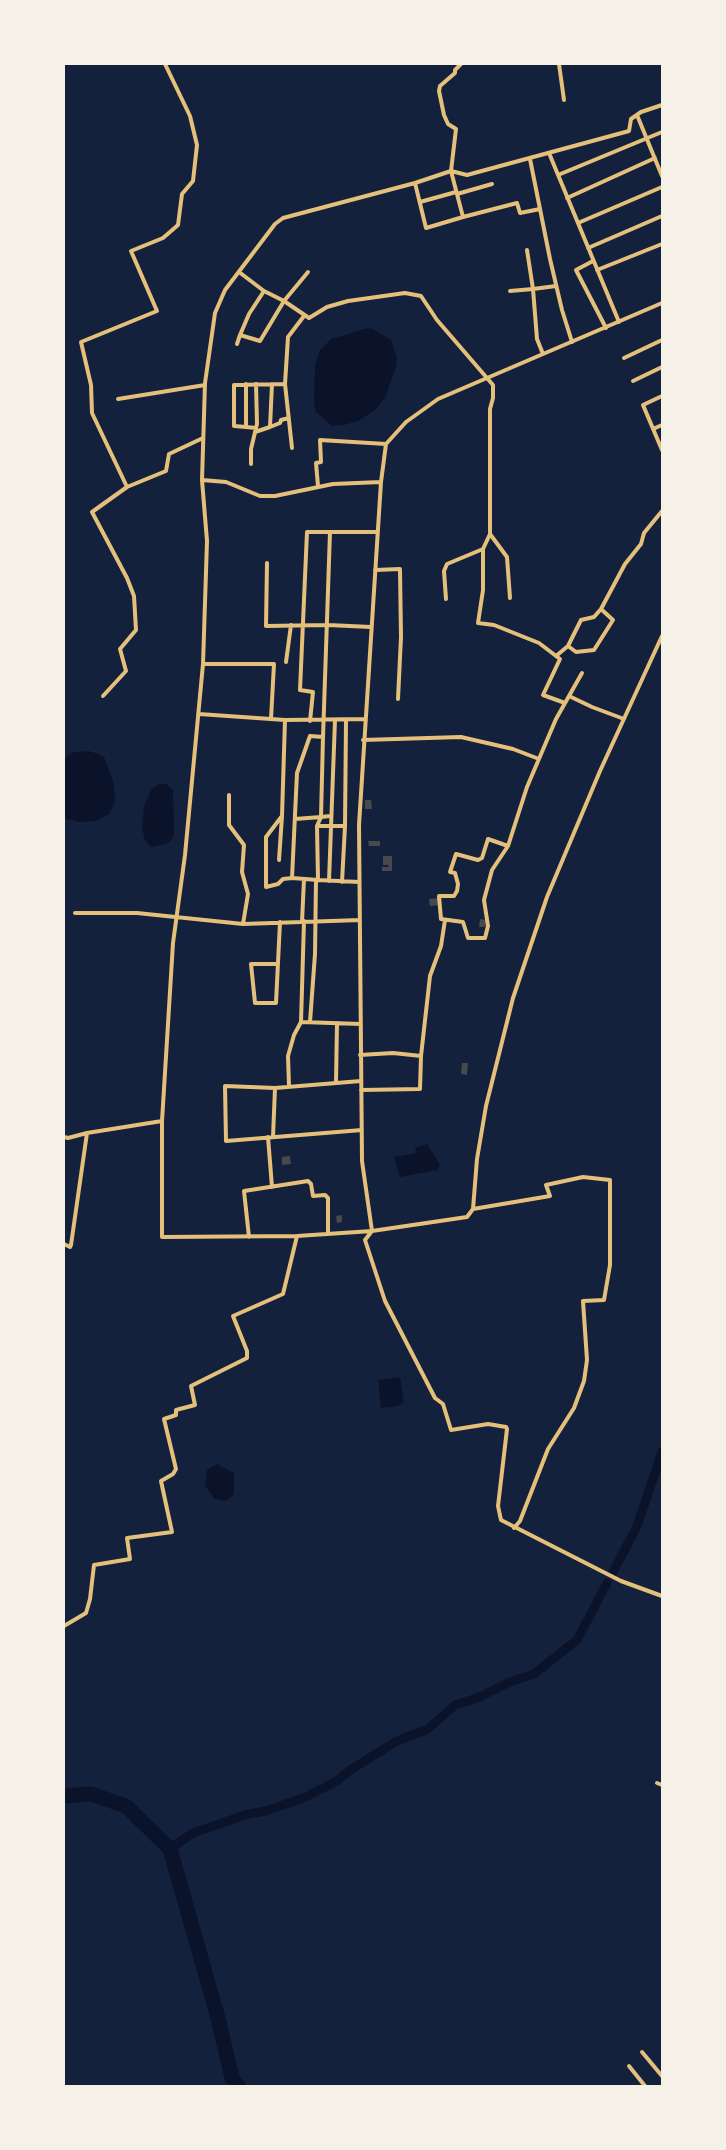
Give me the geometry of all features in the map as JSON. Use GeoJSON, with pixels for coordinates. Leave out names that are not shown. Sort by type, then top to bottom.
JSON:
{"type":"FeatureCollection","features":[{"type":"Feature","properties":{"kind":"street"},"geometry":{"type":"LineString","coordinates":[[128,487],[92,413],[90,385],[80,342],[157,311],[131,251],[163,238],[178,225],[182,194],[193,181],[197,145],[190,116],[165,64]]}},
{"type":"Feature","properties":{"kind":"street"},"geometry":{"type":"LineString","coordinates":[[461,64],[455,73],[440,86],[439,91],[448,124],[456,129],[451,171],[463,217]]}},
{"type":"Feature","properties":{"kind":"street"},"geometry":{"type":"LineString","coordinates":[[559,64],[564,100]]}},
{"type":"Feature","properties":{"kind":"street"},"geometry":{"type":"LineString","coordinates":[[662,105],[636,115],[631,119],[629,131],[467,175],[451,171],[415,183],[283,218],[275,224],[225,290],[215,313],[205,385],[202,480],[207,541],[203,664],[185,854],[176,917],[162,1121],[162,1238],[297,1236],[372,1231],[467,1217],[473,1209],[477,1160],[486,1106],[514,998],[548,897],[624,719],[662,636]]}},
{"type":"Feature","properties":{"kind":"street"},"geometry":{"type":"LineString","coordinates":[[636,115],[662,176]]}},
{"type":"Feature","properties":{"kind":"street"},"geometry":{"type":"LineString","coordinates":[[558,175],[662,132]]}},
{"type":"Feature","properties":{"kind":"street"},"geometry":{"type":"LineString","coordinates":[[549,153],[619,322]]}},
{"type":"Feature","properties":{"kind":"street"},"geometry":{"type":"LineString","coordinates":[[530,158],[556,286],[572,342]]}},
{"type":"Feature","properties":{"kind":"street"},"geometry":{"type":"LineString","coordinates":[[567,198],[662,159]]}},
{"type":"Feature","properties":{"kind":"street"},"geometry":{"type":"LineString","coordinates":[[415,183],[426,228],[517,203],[520,213],[540,209]]}},
{"type":"Feature","properties":{"kind":"street"},"geometry":{"type":"LineString","coordinates":[[420,202],[492,184]]}},
{"type":"Feature","properties":{"kind":"street"},"geometry":{"type":"LineString","coordinates":[[578,223],[662,187]]}},
{"type":"Feature","properties":{"kind":"street"},"geometry":{"type":"LineString","coordinates":[[588,248],[662,216]]}},
{"type":"Feature","properties":{"kind":"street"},"geometry":{"type":"LineString","coordinates":[[597,270],[662,244]]}},
{"type":"Feature","properties":{"kind":"street"},"geometry":{"type":"LineString","coordinates":[[527,250],[533,289],[537,339],[543,354]]}},
{"type":"Feature","properties":{"kind":"street"},"geometry":{"type":"LineString","coordinates":[[593,261],[576,270],[606,328]]}},
{"type":"Feature","properties":{"kind":"street"},"geometry":{"type":"LineString","coordinates":[[240,272],[264,291],[284,301],[304,316],[311,318],[327,307],[348,301],[405,293],[421,296],[437,320],[488,378],[493,385],[493,398],[490,409],[490,534],[483,549],[483,590],[478,622],[494,624],[539,643],[560,659],[543,694],[565,703]]}},
{"type":"Feature","properties":{"kind":"street"},"geometry":{"type":"LineString","coordinates":[[240,335],[260,341],[284,301],[308,272]]}},
{"type":"Feature","properties":{"kind":"street"},"geometry":{"type":"LineString","coordinates":[[510,291],[556,286]]}},
{"type":"Feature","properties":{"kind":"street"},"geometry":{"type":"LineString","coordinates":[[237,344],[249,314],[264,291]]}},
{"type":"Feature","properties":{"kind":"street"},"geometry":{"type":"LineString","coordinates":[[662,303],[438,399],[406,422],[386,444],[381,482],[359,825],[362,1161],[372,1231],[365,1240],[385,1301],[435,1398],[443,1404],[451,1430],[488,1424],[506,1427],[498,1506],[501,1520],[621,1581],[662,1596]]}},
{"type":"Feature","properties":{"kind":"street"},"geometry":{"type":"LineString","coordinates":[[292,448],[285,384],[288,338],[304,316]]}},
{"type":"Feature","properties":{"kind":"street"},"geometry":{"type":"LineString","coordinates":[[624,358],[662,340]]}},
{"type":"Feature","properties":{"kind":"street"},"geometry":{"type":"LineString","coordinates":[[634,381],[662,367]]}},
{"type":"Feature","properties":{"kind":"street"},"geometry":{"type":"LineString","coordinates":[[246,384],[246,427]]}},
{"type":"Feature","properties":{"kind":"street"},"geometry":{"type":"LineString","coordinates":[[251,464],[251,448],[256,430],[256,384]]}},
{"type":"Feature","properties":{"kind":"street"},"geometry":{"type":"LineString","coordinates":[[270,427],[272,384]]}},
{"type":"Feature","properties":{"kind":"street"},"geometry":{"type":"LineString","coordinates":[[285,384],[234,385],[232,422],[234,426],[256,430],[270,427],[280,423],[281,420],[289,418]]}},
{"type":"Feature","properties":{"kind":"street"},"geometry":{"type":"LineString","coordinates":[[118,399],[205,385]]}},
{"type":"Feature","properties":{"kind":"street"},"geometry":{"type":"LineString","coordinates":[[662,396],[643,405],[662,450]]}},
{"type":"Feature","properties":{"kind":"street"},"geometry":{"type":"LineString","coordinates":[[653,429],[662,425]]}},
{"type":"Feature","properties":{"kind":"street"},"geometry":{"type":"LineString","coordinates":[[103,696],[126,671],[120,650],[136,630],[134,596],[92,512],[128,487],[166,471],[169,454],[203,438]]}},
{"type":"Feature","properties":{"kind":"street"},"geometry":{"type":"LineString","coordinates":[[318,486],[316,463],[321,462],[320,440],[386,444]]}},
{"type":"Feature","properties":{"kind":"street"},"geometry":{"type":"LineString","coordinates":[[202,480],[226,482],[260,496],[275,496],[333,484],[381,482]]}},
{"type":"Feature","properties":{"kind":"street"},"geometry":{"type":"LineString","coordinates":[[556,656],[568,646],[582,620],[594,617],[601,609],[625,564],[641,544],[644,533],[662,511]]}},
{"type":"Feature","properties":{"kind":"street"},"geometry":{"type":"LineString","coordinates":[[310,720],[313,692],[300,690],[307,532],[378,532]]}},
{"type":"Feature","properties":{"kind":"street"},"geometry":{"type":"LineString","coordinates":[[310,1022],[316,921],[317,826],[321,816],[325,721],[330,532]]}},
{"type":"Feature","properties":{"kind":"street"},"geometry":{"type":"LineString","coordinates":[[490,534],[507,557],[510,598]]}},
{"type":"Feature","properties":{"kind":"street"},"geometry":{"type":"LineString","coordinates":[[446,599],[444,571],[447,564],[483,549]]}},
{"type":"Feature","properties":{"kind":"street"},"geometry":{"type":"LineString","coordinates":[[264,633],[266,626],[267,563]]}},
{"type":"Feature","properties":{"kind":"street"},"geometry":{"type":"LineString","coordinates":[[375,570],[400,569],[401,637],[398,699]]}},
{"type":"Feature","properties":{"kind":"street"},"geometry":{"type":"LineString","coordinates":[[568,646],[576,652],[594,650],[613,620],[601,609]]}},
{"type":"Feature","properties":{"kind":"street"},"geometry":{"type":"LineString","coordinates":[[286,662],[290,625]]}},
{"type":"Feature","properties":{"kind":"street"},"geometry":{"type":"LineString","coordinates":[[266,626],[328,625],[371,627]]}},
{"type":"Feature","properties":{"kind":"street"},"geometry":{"type":"LineString","coordinates":[[203,664],[274,664],[271,719]]}},
{"type":"Feature","properties":{"kind":"street"},"geometry":{"type":"LineString","coordinates":[[508,846],[488,839],[482,858],[478,860],[456,854],[450,872],[455,873],[458,884],[457,891],[454,896],[439,896],[441,919],[463,922],[468,938],[485,938],[488,926],[484,900],[492,870],[508,846],[539,759],[565,703],[582,673]]}},
{"type":"Feature","properties":{"kind":"street"},"geometry":{"type":"LineString","coordinates":[[569,696],[624,719]]}},
{"type":"Feature","properties":{"kind":"street"},"geometry":{"type":"LineString","coordinates":[[199,714],[285,720],[365,719]]}},
{"type":"Feature","properties":{"kind":"street"},"geometry":{"type":"LineString","coordinates":[[279,860],[285,720]]}},
{"type":"Feature","properties":{"kind":"street"},"geometry":{"type":"LineString","coordinates":[[329,881],[335,720]]}},
{"type":"Feature","properties":{"kind":"street"},"geometry":{"type":"LineString","coordinates":[[342,882],[346,720]]}},
{"type":"Feature","properties":{"kind":"street"},"geometry":{"type":"LineString","coordinates":[[292,878],[297,773],[310,736],[323,737]]}},
{"type":"Feature","properties":{"kind":"street"},"geometry":{"type":"LineString","coordinates":[[363,740],[461,737],[513,749],[539,759]]}},
{"type":"Feature","properties":{"kind":"street"},"geometry":{"type":"LineString","coordinates":[[229,795],[229,825],[244,845],[242,872],[248,894],[243,924]]}},
{"type":"Feature","properties":{"kind":"street"},"geometry":{"type":"LineString","coordinates":[[282,816],[266,837],[266,887],[278,884],[283,879],[292,878],[359,882]]}},
{"type":"Feature","properties":{"kind":"street"},"geometry":{"type":"LineString","coordinates":[[295,819],[330,816]]}},
{"type":"Feature","properties":{"kind":"street"},"geometry":{"type":"LineString","coordinates":[[317,826],[344,826]]}},
{"type":"Feature","properties":{"kind":"street"},"geometry":{"type":"LineString","coordinates":[[289,1086],[288,1056],[294,1036],[301,1022],[304,879]]}},
{"type":"Feature","properties":{"kind":"street"},"geometry":{"type":"LineString","coordinates":[[75,912],[138,913],[243,924],[360,920]]}},
{"type":"Feature","properties":{"kind":"street"},"geometry":{"type":"LineString","coordinates":[[361,1090],[420,1089],[420,1056],[430,976],[441,946],[445,920]]}},
{"type":"Feature","properties":{"kind":"street"},"geometry":{"type":"LineString","coordinates":[[278,964],[251,964],[255,1004],[276,1002],[278,964],[280,922]]}},
{"type":"Feature","properties":{"kind":"street"},"geometry":{"type":"LineString","coordinates":[[301,1022],[361,1024]]}},
{"type":"Feature","properties":{"kind":"street"},"geometry":{"type":"LineString","coordinates":[[336,1082],[337,1023]]}},
{"type":"Feature","properties":{"kind":"street"},"geometry":{"type":"LineString","coordinates":[[360,1055],[393,1053],[420,1056]]}},
{"type":"Feature","properties":{"kind":"street"},"geometry":{"type":"LineString","coordinates":[[361,1081],[275,1088],[225,1086],[226,1141],[362,1130]]}},
{"type":"Feature","properties":{"kind":"street"},"geometry":{"type":"LineString","coordinates":[[272,1187],[271,1137],[275,1088]]}},
{"type":"Feature","properties":{"kind":"street"},"geometry":{"type":"LineString","coordinates":[[64,1137],[68,1138],[87,1133],[162,1121]]}},
{"type":"Feature","properties":{"kind":"street"},"geometry":{"type":"LineString","coordinates":[[64,1244],[70,1247],[71,1245],[87,1133]]}},
{"type":"Feature","properties":{"kind":"street"},"geometry":{"type":"LineString","coordinates":[[473,1209],[550,1196],[546,1185],[583,1177],[610,1180],[610,1265],[604,1300],[583,1301],[587,1360],[584,1381],[574,1408],[548,1449],[520,1521],[514,1528]]}},
{"type":"Feature","properties":{"kind":"street"},"geometry":{"type":"LineString","coordinates":[[248,1237],[244,1192],[250,1189],[310,1182],[312,1196],[325,1195],[328,1198],[328,1233]]}},
{"type":"Feature","properties":{"kind":"street"},"geometry":{"type":"LineString","coordinates":[[64,1626],[86,1613],[90,1599],[94,1565],[130,1560],[127,1538],[172,1532],[161,1481],[173,1474],[176,1469],[164,1422],[165,1418],[176,1415],[175,1411],[195,1406],[191,1386],[247,1358],[247,1351],[233,1316],[283,1294],[297,1236]]}},
{"type":"Feature","properties":{"kind":"street"},"geometry":{"type":"LineString","coordinates":[[657,1783],[662,1785]]}},
{"type":"Feature","properties":{"kind":"street"},"geometry":{"type":"LineString","coordinates":[[642,2052],[662,2076]]}},
{"type":"Feature","properties":{"kind":"street"},"geometry":{"type":"LineString","coordinates":[[628,2066],[645,2086]]}},
{"type":"Feature","properties":{"kind":"water"},"geometry":{"type":"Polygon","coordinates":[[[371,328],[391,340],[397,358],[396,367],[385,398],[374,411],[358,421],[332,426],[316,412],[314,402],[315,365],[320,350],[331,339],[371,328]]]}},
{"type":"Feature","properties":{"kind":"water"},"geometry":{"type":"Polygon","coordinates":[[[88,751],[104,757],[114,784],[115,802],[109,814],[95,821],[78,822],[64,818],[64,759],[73,752],[88,751]]]}},
{"type":"Feature","properties":{"kind":"water"},"geometry":{"type":"Polygon","coordinates":[[[159,784],[166,784],[173,790],[174,833],[172,840],[166,844],[151,847],[145,840],[142,828],[144,806],[152,788],[159,784]]]}},
{"type":"Feature","properties":{"kind":"water"},"geometry":{"type":"Polygon","coordinates":[[[427,1144],[440,1165],[437,1170],[400,1177],[394,1157],[416,1153],[415,1148],[427,1144]]]}},
{"type":"Feature","properties":{"kind":"water"},"geometry":{"type":"Polygon","coordinates":[[[400,1377],[404,1402],[398,1406],[381,1408],[378,1380],[400,1377]]]}},
{"type":"Feature","properties":{"kind":"water"},"geometry":{"type":"Polygon","coordinates":[[[217,1464],[234,1473],[234,1494],[226,1501],[214,1499],[205,1485],[207,1470],[217,1464]]]}},
{"type":"Feature","properties":{"kind":"building"},"geometry":{"type":"Polygon","coordinates":[[[365,800],[371,800],[372,809],[365,809],[365,800]]]}},
{"type":"Feature","properties":{"kind":"building"},"geometry":{"type":"Polygon","coordinates":[[[368,841],[380,841],[380,846],[369,846],[368,841]]]}},
{"type":"Feature","properties":{"kind":"building"},"geometry":{"type":"Polygon","coordinates":[[[383,856],[392,856],[392,871],[382,871],[382,867],[389,867],[388,865],[383,865],[383,856]]]}},
{"type":"Feature","properties":{"kind":"building"},"geometry":{"type":"Polygon","coordinates":[[[438,898],[439,905],[430,906],[429,899],[438,898]]]}},
{"type":"Feature","properties":{"kind":"building"},"geometry":{"type":"Polygon","coordinates":[[[480,919],[486,920],[485,927],[479,927],[480,919]]]}},
{"type":"Feature","properties":{"kind":"building"},"geometry":{"type":"Polygon","coordinates":[[[462,1063],[468,1063],[467,1075],[461,1074],[462,1063]]]}},
{"type":"Feature","properties":{"kind":"building"},"geometry":{"type":"Polygon","coordinates":[[[290,1156],[291,1164],[282,1165],[282,1157],[290,1156]]]}},
{"type":"Feature","properties":{"kind":"building"},"geometry":{"type":"Polygon","coordinates":[[[342,1215],[342,1222],[337,1223],[336,1216],[342,1215]]]}},
{"type":"Feature","properties":{"kind":"waterway"},"geometry":{"type":"LineString","coordinates":[[612,1574],[637,1526],[662,1452]]}},
{"type":"Feature","properties":{"kind":"waterway"},"geometry":{"type":"LineString","coordinates":[[170,1849],[193,1833],[303,1798],[337,1781],[350,1770],[397,1741],[428,1729],[455,1705],[477,1698],[510,1682],[534,1674],[577,1640],[607,1583]]}},
{"type":"Feature","properties":{"kind":"waterway"},"geometry":{"type":"LineString","coordinates":[[64,1796],[91,1794],[126,1806],[170,1849],[218,2018],[232,2078],[238,2086]]}}]}
